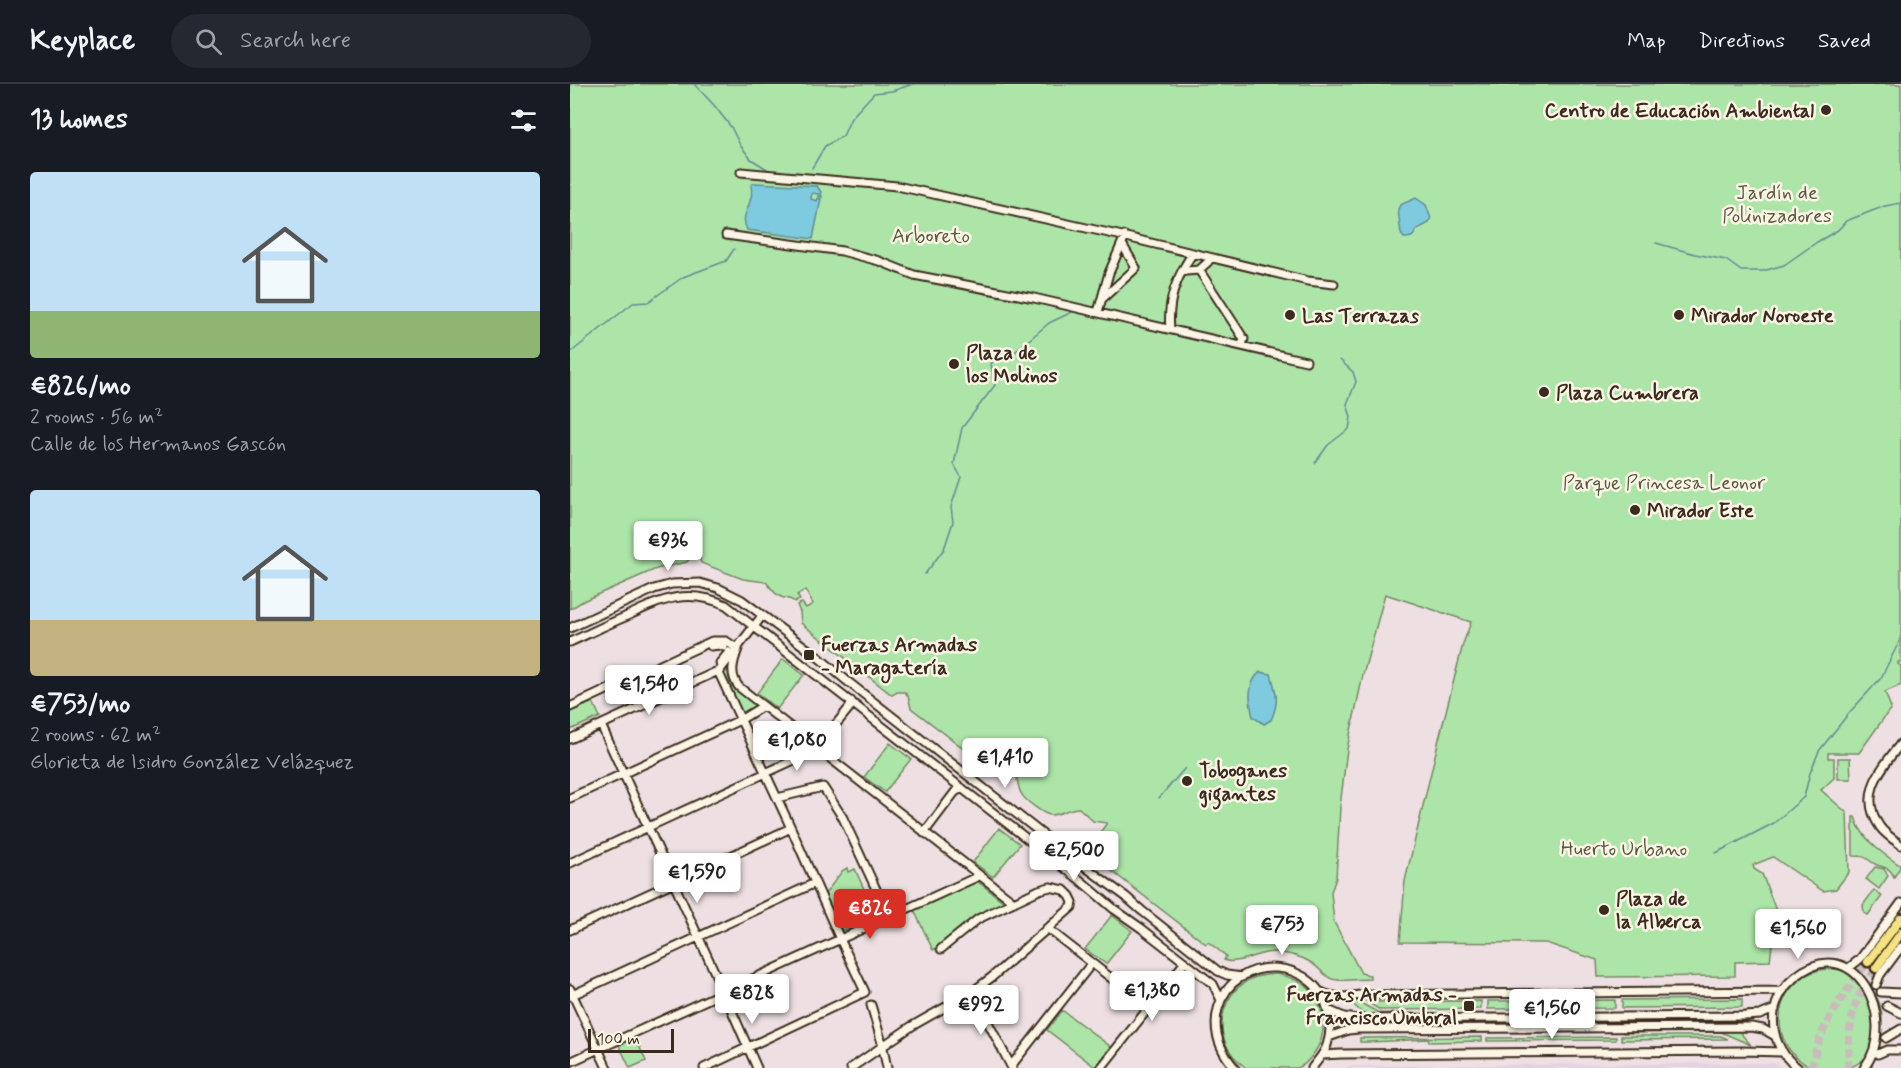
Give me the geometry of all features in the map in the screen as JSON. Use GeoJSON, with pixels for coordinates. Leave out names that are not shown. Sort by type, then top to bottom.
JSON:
{"type":"FeatureCollection","features":[{"type":"Feature","properties":{"kind":"main road"},"geometry":{"type":"LineString","coordinates":[[1901,918],[1872,965],[1901,933]]}},
{"type":"Feature","properties":{"kind":"street"},"geometry":{"type":"LineString","coordinates":[[741,172],[897,186],[1125,236],[1308,281],[1334,285]]}},
{"type":"Feature","properties":{"kind":"street"},"geometry":{"type":"LineString","coordinates":[[726,235],[842,251],[879,261],[914,275],[1098,312],[1306,361]]}},
{"type":"Feature","properties":{"kind":"street"},"geometry":{"type":"LineString","coordinates":[[1098,312],[1109,273],[1125,236]]}},
{"type":"Feature","properties":{"kind":"street"},"geometry":{"type":"LineString","coordinates":[[1102,299],[1136,268],[1122,244]]}},
{"type":"Feature","properties":{"kind":"street"},"geometry":{"type":"LineString","coordinates":[[1170,329],[1174,288],[1193,253]]}},
{"type":"Feature","properties":{"kind":"street"},"geometry":{"type":"LineString","coordinates":[[1186,271],[1199,270],[1208,262]]}},
{"type":"Feature","properties":{"kind":"street"},"geometry":{"type":"LineString","coordinates":[[1199,270],[1244,339],[1242,345]]}},
{"type":"Feature","properties":{"kind":"street"},"geometry":{"type":"LineString","coordinates":[[570,628],[654,589],[681,583],[700,583],[718,588],[742,600],[1125,896],[1218,971],[1242,977]]}},
{"type":"Feature","properties":{"kind":"street"},"geometry":{"type":"LineString","coordinates":[[570,642],[659,601],[678,596],[699,596],[731,609],[1213,984],[1221,1000]]}},
{"type":"Feature","properties":{"kind":"street"},"geometry":{"type":"LineString","coordinates":[[570,739],[718,671],[738,649],[762,616]]}},
{"type":"Feature","properties":{"kind":"street"},"geometry":{"type":"LineString","coordinates":[[570,706],[712,641],[726,641],[738,649]]}},
{"type":"Feature","properties":{"kind":"street"},"geometry":{"type":"LineString","coordinates":[[711,646],[719,645],[727,649],[720,663]]}},
{"type":"Feature","properties":{"kind":"street"},"geometry":{"type":"LineString","coordinates":[[738,649],[732,666],[736,683],[816,749],[1014,902]]}},
{"type":"Feature","properties":{"kind":"street"},"geometry":{"type":"LineString","coordinates":[[704,1068],[865,992],[718,671]]}},
{"type":"Feature","properties":{"kind":"street"},"geometry":{"type":"LineString","coordinates":[[570,863],[816,749],[850,706],[851,701]]}},
{"type":"Feature","properties":{"kind":"street"},"geometry":{"type":"LineString","coordinates":[[570,798],[740,720],[763,706]]}},
{"type":"Feature","properties":{"kind":"street"},"geometry":{"type":"LineString","coordinates":[[601,725],[757,1068]]}},
{"type":"Feature","properties":{"kind":"street"},"geometry":{"type":"LineString","coordinates":[[1901,743],[1876,776],[1870,800],[1879,826],[1901,845]]}},
{"type":"Feature","properties":{"kind":"street"},"geometry":{"type":"LineString","coordinates":[[777,798],[824,786],[843,818],[890,917]]}},
{"type":"Feature","properties":{"kind":"street"},"geometry":{"type":"LineString","coordinates":[[924,833],[955,792],[962,788]]}},
{"type":"Feature","properties":{"kind":"street"},"geometry":{"type":"LineString","coordinates":[[570,930],[791,828]]}},
{"type":"Feature","properties":{"kind":"street"},"geometry":{"type":"LineString","coordinates":[[570,1062],[979,876]]}},
{"type":"Feature","properties":{"kind":"street"},"geometry":{"type":"LineString","coordinates":[[607,1068],[571,993],[815,883]]}},
{"type":"Feature","properties":{"kind":"street"},"geometry":{"type":"LineString","coordinates":[[851,1068],[928,1016],[972,992],[1072,907],[1073,902],[1064,890],[1050,887],[1039,890],[978,919],[940,949]]}},
{"type":"Feature","properties":{"kind":"street"},"geometry":{"type":"LineString","coordinates":[[1850,967],[1860,959],[1901,903]]}},
{"type":"Feature","properties":{"kind":"street"},"geometry":{"type":"LineString","coordinates":[[1047,928],[1148,1007]]}},
{"type":"Feature","properties":{"kind":"street"},"geometry":{"type":"LineString","coordinates":[[1876,985],[1880,975],[1901,947]]}},
{"type":"Feature","properties":{"kind":"street"},"geometry":{"type":"LineString","coordinates":[[1101,1068],[1185,962]]}},
{"type":"Feature","properties":{"kind":"street"},"geometry":{"type":"LineString","coordinates":[[972,992],[1012,1067],[1092,963]]}},
{"type":"Feature","properties":{"kind":"street"},"geometry":{"type":"LineString","coordinates":[[1798,1068],[1783,1052],[1775,1036],[1773,1022],[1775,1009],[1782,992],[1793,978],[1814,966],[1834,964],[1850,967],[1864,974],[1876,985],[1887,1006],[1889,1022],[1886,1038],[1878,1054],[1865,1068]]}},
{"type":"Feature","properties":{"kind":"street"},"geometry":{"type":"LineString","coordinates":[[1235,1068],[1226,1059],[1219,1046],[1216,1016],[1221,1000],[1232,985],[1242,977],[1260,969],[1283,969],[1304,977],[1321,993],[1329,996],[1350,997],[1360,995],[1782,992]]}},
{"type":"Feature","properties":{"kind":"street"},"geometry":{"type":"LineString","coordinates":[[1881,992],[1901,993]]}},
{"type":"Feature","properties":{"kind":"street"},"geometry":{"type":"LineString","coordinates":[[1312,1068],[1327,1046],[1329,1036],[1328,1010],[1321,993]]}},
{"type":"Feature","properties":{"kind":"street"},"geometry":{"type":"LineString","coordinates":[[871,1005],[887,1068]]}},
{"type":"Feature","properties":{"kind":"street"},"geometry":{"type":"LineString","coordinates":[[1887,1006],[1901,1013]]}},
{"type":"Feature","properties":{"kind":"street"},"geometry":{"type":"LineString","coordinates":[[1328,1010],[1344,1017],[1357,1019],[1745,1016],[1760,1015],[1775,1009]]}},
{"type":"Feature","properties":{"kind":"street"},"geometry":{"type":"LineString","coordinates":[[1329,1036],[1358,1029],[1745,1027],[1762,1029],[1775,1036]]}},
{"type":"Feature","properties":{"kind":"street"},"geometry":{"type":"LineString","coordinates":[[1886,1038],[1901,1029]]}},
{"type":"Feature","properties":{"kind":"street"},"geometry":{"type":"LineString","coordinates":[[1878,1054],[1887,1050],[1901,1050]]}},
{"type":"Feature","properties":{"kind":"street"},"geometry":{"type":"LineString","coordinates":[[1322,1055],[1783,1052]]}},
{"type":"Feature","properties":{"kind":"street"},"geometry":{"type":"LineString","coordinates":[[1226,1059],[1227,1068]]}},
{"type":"Feature","properties":{"kind":"shaded area"},"geometry":{"type":"Polygon","coordinates":[[[1776,1063],[1781,1068],[1346,1068],[1348,1066],[1776,1063]]]}},
{"type":"Feature","properties":{"kind":"green space"},"geometry":{"type":"Polygon","coordinates":[[[570,84],[1901,84],[1901,662],[1898,664],[1901,666],[1901,685],[1885,692],[1891,708],[1859,753],[1828,753],[1828,758],[1834,758],[1834,778],[1821,790],[1847,813],[1849,872],[1836,889],[1823,891],[1773,857],[1753,865],[1754,869],[1762,874],[1777,913],[1773,915],[1775,920],[1770,961],[1735,962],[1735,976],[1598,977],[1597,960],[1546,943],[1400,942],[1405,881],[1463,644],[1471,622],[1385,594],[1363,675],[1347,749],[1340,807],[1336,878],[1331,892],[1334,922],[1361,973],[1370,975],[1370,979],[1332,979],[1306,960],[1278,952],[1241,960],[1224,960],[1226,956],[1208,942],[1206,944],[1086,851],[1107,823],[1093,821],[1079,808],[1051,815],[1039,810],[1021,793],[1014,769],[1005,754],[979,760],[911,708],[905,692],[892,695],[801,623],[797,605],[802,603],[806,608],[813,604],[805,590],[797,595],[800,600],[795,602],[779,596],[766,582],[743,579],[701,563],[698,553],[690,554],[687,562],[656,569],[585,600],[570,609],[570,84]]]}},
{"type":"Feature","properties":{"kind":"green space"},"geometry":{"type":"Polygon","coordinates":[[[783,659],[804,675],[777,709],[757,693],[783,659]]]}},
{"type":"Feature","properties":{"kind":"green space"},"geometry":{"type":"Polygon","coordinates":[[[730,670],[756,705],[756,708],[743,715],[740,714],[722,674],[730,670]]]}},
{"type":"Feature","properties":{"kind":"green space"},"geometry":{"type":"Polygon","coordinates":[[[593,702],[600,717],[570,730],[570,712],[593,702]]]}},
{"type":"Feature","properties":{"kind":"green space"},"geometry":{"type":"Polygon","coordinates":[[[890,743],[911,759],[885,792],[864,777],[890,743]]]}},
{"type":"Feature","properties":{"kind":"green space"},"geometry":{"type":"Polygon","coordinates":[[[1838,758],[1850,758],[1851,779],[1838,779],[1838,758]]]}},
{"type":"Feature","properties":{"kind":"green space"},"geometry":{"type":"Polygon","coordinates":[[[1853,817],[1862,833],[1873,845],[1901,866],[1894,877],[1887,868],[1865,858],[1853,856],[1853,817]]]}},
{"type":"Feature","properties":{"kind":"green space"},"geometry":{"type":"Polygon","coordinates":[[[999,828],[1020,844],[993,877],[973,862],[999,828]]]}},
{"type":"Feature","properties":{"kind":"green space"},"geometry":{"type":"Polygon","coordinates":[[[1875,867],[1884,869],[1888,876],[1879,889],[1866,879],[1875,867]]]}},
{"type":"Feature","properties":{"kind":"green space"},"geometry":{"type":"Polygon","coordinates":[[[847,868],[848,872],[855,869],[876,916],[842,931],[825,894],[842,871],[847,868]]]}},
{"type":"Feature","properties":{"kind":"green space"},"geometry":{"type":"Polygon","coordinates":[[[977,881],[1004,902],[975,916],[933,950],[914,910],[977,881]]]}},
{"type":"Feature","properties":{"kind":"green space"},"geometry":{"type":"Polygon","coordinates":[[[1874,890],[1882,896],[1868,915],[1864,913],[1863,905],[1874,890]]]}},
{"type":"Feature","properties":{"kind":"green space"},"geometry":{"type":"Polygon","coordinates":[[[1112,915],[1132,931],[1106,964],[1085,949],[1112,915]]]}},
{"type":"Feature","properties":{"kind":"green space"},"geometry":{"type":"Polygon","coordinates":[[[1821,970],[1841,970],[1859,977],[1874,992],[1881,1010],[1881,1030],[1874,1048],[1859,1063],[1844,1069],[1818,1069],[1803,1063],[1788,1048],[1781,1030],[1781,1010],[1788,992],[1803,977],[1821,970]]]}},
{"type":"Feature","properties":{"kind":"green space"},"geometry":{"type":"Polygon","coordinates":[[[1276,974],[1299,981],[1312,993],[1321,1009],[1322,1036],[1312,1055],[1300,1067],[1246,1068],[1229,1050],[1225,1042],[1222,1026],[1224,1009],[1232,994],[1244,983],[1255,977],[1276,974]]]}},
{"type":"Feature","properties":{"kind":"green space"},"geometry":{"type":"Polygon","coordinates":[[[1742,999],[1742,1007],[1622,1008],[1622,1000],[1742,999]]]}},
{"type":"Feature","properties":{"kind":"green space"},"geometry":{"type":"Polygon","coordinates":[[[1615,1000],[1615,1008],[1488,1009],[1488,1001],[1615,1000]]]}},
{"type":"Feature","properties":{"kind":"green space"},"geometry":{"type":"Polygon","coordinates":[[[1353,1001],[1379,1013],[1482,1014],[1360,1015],[1353,1001]]]}},
{"type":"Feature","properties":{"kind":"green space"},"geometry":{"type":"Polygon","coordinates":[[[1481,1001],[1481,1009],[1380,1010],[1367,1002],[1481,1001]]]}},
{"type":"Feature","properties":{"kind":"green space"},"geometry":{"type":"Polygon","coordinates":[[[1062,1010],[1111,1047],[1095,1067],[1047,1030],[1062,1010]]]}},
{"type":"Feature","properties":{"kind":"green space"},"geometry":{"type":"Polygon","coordinates":[[[1742,1020],[1742,1023],[1622,1024],[1622,1021],[1742,1020]]]}},
{"type":"Feature","properties":{"kind":"green space"},"geometry":{"type":"Polygon","coordinates":[[[1616,1021],[1616,1024],[1487,1025],[1487,1022],[1616,1021]]]}},
{"type":"Feature","properties":{"kind":"green space"},"geometry":{"type":"Polygon","coordinates":[[[1742,1031],[1742,1035],[1751,1045],[1721,1032],[1622,1033],[1742,1031]]]}},
{"type":"Feature","properties":{"kind":"green space"},"geometry":{"type":"Polygon","coordinates":[[[1621,1036],[1721,1036],[1728,1039],[1621,1040],[1621,1036]]]}},
{"type":"Feature","properties":{"kind":"green space"},"geometry":{"type":"Polygon","coordinates":[[[635,1037],[646,1061],[630,1068],[619,1045],[635,1037]]]}},
{"type":"Feature","properties":{"kind":"green space"},"geometry":{"type":"Polygon","coordinates":[[[1482,1037],[1482,1041],[1429,1042],[1428,1039],[1360,1042],[1360,1038],[1482,1037]]]}},
{"type":"Feature","properties":{"kind":"green space"},"geometry":{"type":"Polygon","coordinates":[[[1616,1037],[1616,1040],[1487,1041],[1487,1038],[1616,1037]]]}},
{"type":"Feature","properties":{"kind":"water"},"geometry":{"type":"Polygon","coordinates":[[[754,183],[817,186],[822,197],[812,193],[811,199],[817,201],[818,198],[821,199],[813,239],[747,230],[745,218],[751,197],[751,185],[754,183]]]}},
{"type":"Feature","properties":{"kind":"water"},"geometry":{"type":"Polygon","coordinates":[[[1416,198],[1426,205],[1431,219],[1429,223],[1416,230],[1412,237],[1404,238],[1401,234],[1398,209],[1400,205],[1416,198]]]}},
{"type":"Feature","properties":{"kind":"water"},"geometry":{"type":"Polygon","coordinates":[[[1260,672],[1271,674],[1276,697],[1276,707],[1271,720],[1264,724],[1253,717],[1250,699],[1253,681],[1260,672]]]}},
{"type":"Feature","properties":{"kind":"waterway"},"geometry":{"type":"LineString","coordinates":[[694,84],[731,127],[740,145],[751,159],[767,169]]}},
{"type":"Feature","properties":{"kind":"waterway"},"geometry":{"type":"LineString","coordinates":[[812,168],[825,146],[843,136],[851,118],[874,93],[892,91],[913,84]]}},
{"type":"Feature","properties":{"kind":"waterway"},"geometry":{"type":"LineString","coordinates":[[1656,243],[1726,260],[1741,271],[1763,271],[1784,265],[1838,230],[1846,221],[1885,206],[1901,203]]}},
{"type":"Feature","properties":{"kind":"waterway"},"geometry":{"type":"LineString","coordinates":[[570,353],[633,303],[648,302],[683,277],[726,261],[734,249]]}},
{"type":"Feature","properties":{"kind":"waterway"},"geometry":{"type":"LineString","coordinates":[[925,574],[944,549],[953,522],[951,507],[961,477],[954,464],[962,428],[995,385],[991,364],[1002,350],[1016,351],[1049,323],[1072,312]]}},
{"type":"Feature","properties":{"kind":"waterway"},"geometry":{"type":"LineString","coordinates":[[1315,463],[1328,445],[1349,429],[1351,417],[1347,404],[1356,382],[1353,372],[1340,360]]}},
{"type":"Feature","properties":{"kind":"waterway"},"geometry":{"type":"LineString","coordinates":[[1716,853],[1774,823],[1804,797],[1819,751],[1881,678],[1901,638]]}},
{"type":"Feature","properties":{"kind":"waterway"},"geometry":{"type":"LineString","coordinates":[[1159,798],[1185,768]]}},
{"type":"Feature","properties":{"kind":"tunnel"},"geometry":{"type":"LineString","coordinates":[[1812,1068],[1826,1025],[1841,999],[1868,962]]}},
{"type":"Feature","properties":{"kind":"tunnel"},"geometry":{"type":"LineString","coordinates":[[1848,1068],[1850,1026],[1856,1004],[1876,968]]}},
{"type":"Feature","properties":{"kind":"place","name":"Centro de Educación Ambiental"},"geometry":{"type":"Point","coordinates":[1826,110]}},
{"type":"Feature","properties":{"kind":"place","name":"Las Terrazas"},"geometry":{"type":"Point","coordinates":[1290,315]}},
{"type":"Feature","properties":{"kind":"place","name":"Mirador Noroeste"},"geometry":{"type":"Point","coordinates":[1679,315]}},
{"type":"Feature","properties":{"kind":"place","name":"Plaza de los Molinos"},"geometry":{"type":"Point","coordinates":[954,364]}},
{"type":"Feature","properties":{"kind":"place","name":"Plaza Cumbrera"},"geometry":{"type":"Point","coordinates":[1544,392]}},
{"type":"Feature","properties":{"kind":"place","name":"Mirador Este"},"geometry":{"type":"Point","coordinates":[1635,510]}},
{"type":"Feature","properties":{"kind":"place","name":"Fuerzas Armadas - Maragatería"},"geometry":{"type":"Point","coordinates":[809,655]}},
{"type":"Feature","properties":{"kind":"place","name":"Toboganes gigantes"},"geometry":{"type":"Point","coordinates":[1187,781]}},
{"type":"Feature","properties":{"kind":"place","name":"Plaza de la Alberca"},"geometry":{"type":"Point","coordinates":[1604,910]}},
{"type":"Feature","properties":{"kind":"place","name":"Fuerzas Armadas - Francisco Umbral"},"geometry":{"type":"Point","coordinates":[1469,1006]}},
{"type":"Feature","properties":{"kind":"park label","name":"Jardín de Polinizadores"},"geometry":{"type":"Point","coordinates":[1777,204]}},
{"type":"Feature","properties":{"kind":"park label","name":"Arboreto"},"geometry":{"type":"Point","coordinates":[931,235]}},
{"type":"Feature","properties":{"kind":"park label","name":"Parque Princesa Leonor"},"geometry":{"type":"Point","coordinates":[1664,482]}},
{"type":"Feature","properties":{"kind":"park label","name":"Huerto Urbano"},"geometry":{"type":"Point","coordinates":[1624,848]}}]}
